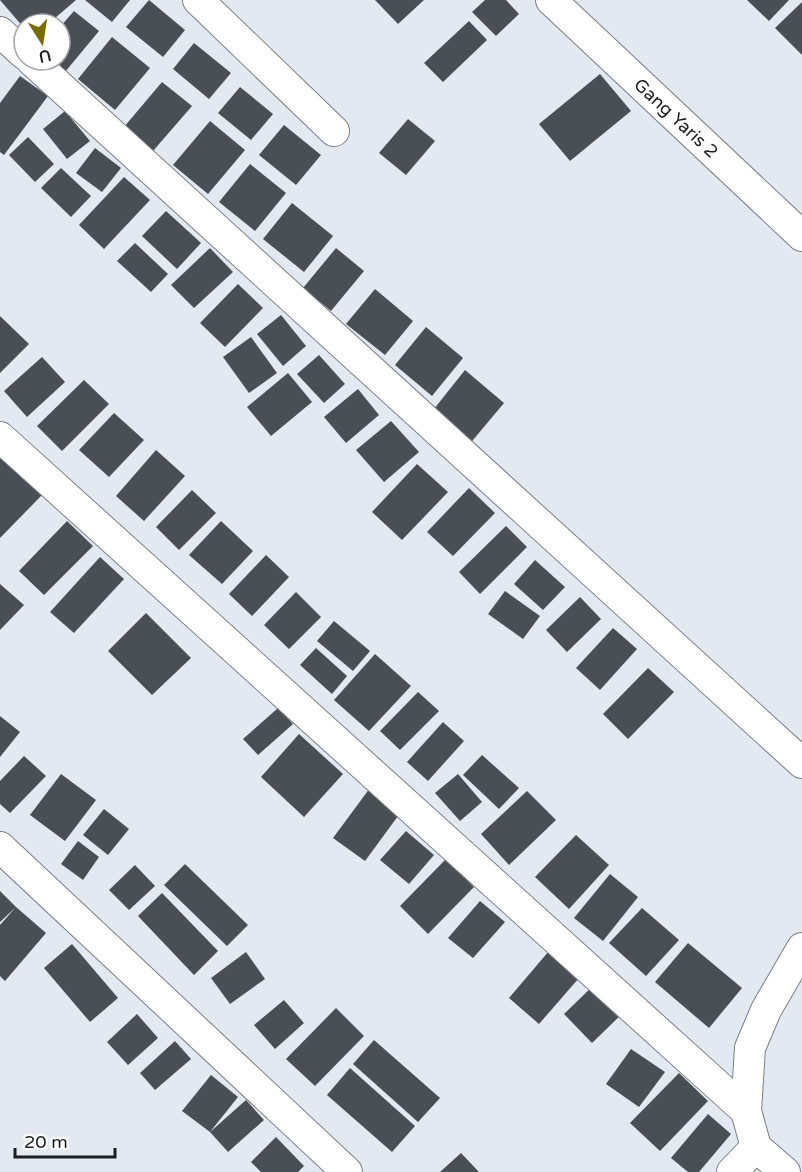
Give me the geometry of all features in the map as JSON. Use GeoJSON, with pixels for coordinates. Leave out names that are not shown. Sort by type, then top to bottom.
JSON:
{"type":"FeatureCollection","features":[{"type":"Feature","properties":{"kind":"street"},"geometry":{"type":"LineString","coordinates":[[198,0],[334,131]]}},
{"type":"Feature","properties":{"kind":"street","name":"Gang Yaris 2"},"geometry":{"type":"LineString","coordinates":[[551,0],[802,236]]}},
{"type":"Feature","properties":{"kind":"street"},"geometry":{"type":"LineString","coordinates":[[0,32],[12,43]]}},
{"type":"Feature","properties":{"kind":"street"},"geometry":{"type":"LineString","coordinates":[[44,72],[802,763]]}},
{"type":"Feature","properties":{"kind":"street"},"geometry":{"type":"LineString","coordinates":[[0,437],[746,1111]]}},
{"type":"Feature","properties":{"kind":"street"},"geometry":{"type":"LineString","coordinates":[[0,847],[347,1172]]}},
{"type":"Feature","properties":{"kind":"street"},"geometry":{"type":"LineString","coordinates":[[785,1172],[756,1147],[746,1111],[750,1048],[766,1010],[802,948]]}},
{"type":"Feature","properties":{"kind":"street"},"geometry":{"type":"LineString","coordinates":[[732,1172],[756,1147]]}},
{"type":"Feature","properties":{"kind":"building"},"geometry":{"type":"Polygon","coordinates":[[[0,0],[76,0],[62,12],[12,12],[12,14],[0,0]]]}},
{"type":"Feature","properties":{"kind":"building"},"geometry":{"type":"Polygon","coordinates":[[[85,0],[130,0],[112,22],[85,0]]]}},
{"type":"Feature","properties":{"kind":"building"},"geometry":{"type":"Polygon","coordinates":[[[149,0],[185,30],[163,57],[126,27],[149,0]]]}},
{"type":"Feature","properties":{"kind":"building"},"geometry":{"type":"Polygon","coordinates":[[[375,0],[424,0],[398,24],[375,0]]]}},
{"type":"Feature","properties":{"kind":"building"},"geometry":{"type":"Polygon","coordinates":[[[485,0],[506,0],[519,14],[496,36],[472,12],[485,0]]]}},
{"type":"Feature","properties":{"kind":"building"},"geometry":{"type":"Polygon","coordinates":[[[747,0],[789,0],[769,21],[747,0]]]}},
{"type":"Feature","properties":{"kind":"building"},"geometry":{"type":"Polygon","coordinates":[[[802,2],[802,55],[775,28],[802,2]]]}},
{"type":"Feature","properties":{"kind":"building"},"geometry":{"type":"Polygon","coordinates":[[[74,11],[99,31],[72,64],[72,13],[74,11]]]}},
{"type":"Feature","properties":{"kind":"building"},"geometry":{"type":"Polygon","coordinates":[[[469,21],[487,40],[443,82],[424,63],[469,21]]]}},
{"type":"Feature","properties":{"kind":"building"},"geometry":{"type":"Polygon","coordinates":[[[112,37],[150,68],[115,110],[78,79],[112,37]]]}},
{"type":"Feature","properties":{"kind":"building"},"geometry":{"type":"Polygon","coordinates":[[[194,43],[231,73],[209,99],[173,69],[194,43]]]}},
{"type":"Feature","properties":{"kind":"building"},"geometry":{"type":"Polygon","coordinates":[[[600,74],[631,111],[570,161],[539,124],[600,74]]]}},
{"type":"Feature","properties":{"kind":"building"},"geometry":{"type":"Polygon","coordinates":[[[20,76],[48,96],[4,155],[0,152],[0,103],[20,76]]]}},
{"type":"Feature","properties":{"kind":"building"},"geometry":{"type":"Polygon","coordinates":[[[162,82],[192,106],[153,151],[124,127],[162,82]]]}},
{"type":"Feature","properties":{"kind":"building"},"geometry":{"type":"Polygon","coordinates":[[[240,87],[273,114],[251,140],[218,113],[240,87]]]}},
{"type":"Feature","properties":{"kind":"building"},"geometry":{"type":"Polygon","coordinates":[[[65,111],[90,141],[67,159],[43,129],[65,111]]]}},
{"type":"Feature","properties":{"kind":"building"},"geometry":{"type":"Polygon","coordinates":[[[408,119],[435,141],[406,175],[379,153],[408,119]]]}},
{"type":"Feature","properties":{"kind":"building"},"geometry":{"type":"Polygon","coordinates":[[[210,121],[245,150],[208,194],[173,165],[210,121]]]}},
{"type":"Feature","properties":{"kind":"building"},"geometry":{"type":"Polygon","coordinates":[[[284,125],[321,155],[296,185],[259,155],[284,125]]]}},
{"type":"Feature","properties":{"kind":"building"},"geometry":{"type":"Polygon","coordinates":[[[28,137],[54,164],[35,182],[9,155],[28,137]]]}},
{"type":"Feature","properties":{"kind":"building"},"geometry":{"type":"Polygon","coordinates":[[[95,148],[121,168],[102,192],[76,173],[95,148]]]}},
{"type":"Feature","properties":{"kind":"building"},"geometry":{"type":"Polygon","coordinates":[[[250,164],[286,193],[255,231],[219,202],[250,164]]]}},
{"type":"Feature","properties":{"kind":"building"},"geometry":{"type":"Polygon","coordinates":[[[61,168],[91,196],[71,217],[41,188],[61,168]]]}},
{"type":"Feature","properties":{"kind":"building"},"geometry":{"type":"Polygon","coordinates":[[[124,177],[150,200],[104,249],[79,225],[124,177]]]}},
{"type":"Feature","properties":{"kind":"building"},"geometry":{"type":"Polygon","coordinates":[[[292,203],[333,236],[304,272],[263,239],[292,203]]]}},
{"type":"Feature","properties":{"kind":"building"},"geometry":{"type":"Polygon","coordinates":[[[166,211],[201,243],[177,269],[142,236],[166,211]]]}},
{"type":"Feature","properties":{"kind":"building"},"geometry":{"type":"Polygon","coordinates":[[[135,243],[168,274],[151,292],[117,261],[135,243]]]}},
{"type":"Feature","properties":{"kind":"building"},"geometry":{"type":"Polygon","coordinates":[[[210,248],[233,272],[194,308],[171,285],[210,248]]]}},
{"type":"Feature","properties":{"kind":"building"},"geometry":{"type":"Polygon","coordinates":[[[336,248],[364,271],[331,311],[303,288],[336,248]]]}},
{"type":"Feature","properties":{"kind":"building"},"geometry":{"type":"Polygon","coordinates":[[[238,284],[263,308],[225,347],[200,323],[238,284]]]}},
{"type":"Feature","properties":{"kind":"building"},"geometry":{"type":"Polygon","coordinates":[[[375,289],[413,321],[385,355],[346,324],[375,289]]]}},
{"type":"Feature","properties":{"kind":"building"},"geometry":{"type":"Polygon","coordinates":[[[281,315],[306,346],[283,366],[257,334],[281,315]]]}},
{"type":"Feature","properties":{"kind":"building"},"geometry":{"type":"Polygon","coordinates":[[[0,316],[29,344],[0,373],[0,316]]]}},
{"type":"Feature","properties":{"kind":"building"},"geometry":{"type":"Polygon","coordinates":[[[426,327],[463,358],[432,396],[395,365],[426,327]]]}},
{"type":"Feature","properties":{"kind":"building"},"geometry":{"type":"Polygon","coordinates":[[[251,337],[277,373],[249,393],[223,357],[251,337]]]}},
{"type":"Feature","properties":{"kind":"building"},"geometry":{"type":"Polygon","coordinates":[[[319,355],[345,384],[324,403],[297,374],[319,355]]]}},
{"type":"Feature","properties":{"kind":"building"},"geometry":{"type":"Polygon","coordinates":[[[42,357],[65,382],[27,417],[4,391],[42,357]]]}},
{"type":"Feature","properties":{"kind":"building"},"geometry":{"type":"Polygon","coordinates":[[[465,370],[504,403],[468,446],[430,414],[465,370]]]}},
{"type":"Feature","properties":{"kind":"building"},"geometry":{"type":"Polygon","coordinates":[[[288,373],[312,402],[271,436],[247,407],[288,373]]]}},
{"type":"Feature","properties":{"kind":"building"},"geometry":{"type":"Polygon","coordinates":[[[84,380],[109,404],[62,451],[37,426],[84,380]]]}},
{"type":"Feature","properties":{"kind":"building"},"geometry":{"type":"Polygon","coordinates":[[[358,389],[379,415],[346,443],[324,417],[358,389]]]}},
{"type":"Feature","properties":{"kind":"building"},"geometry":{"type":"Polygon","coordinates":[[[114,413],[144,440],[109,477],[79,450],[114,413]]]}},
{"type":"Feature","properties":{"kind":"building"},"geometry":{"type":"Polygon","coordinates":[[[391,421],[419,452],[384,482],[356,450],[391,421]]]}},
{"type":"Feature","properties":{"kind":"building"},"geometry":{"type":"Polygon","coordinates":[[[156,450],[185,476],[144,521],[116,496],[156,450]]]}},
{"type":"Feature","properties":{"kind":"building"},"geometry":{"type":"Polygon","coordinates":[[[0,454],[42,495],[0,538],[0,454]]]}},
{"type":"Feature","properties":{"kind":"building"},"geometry":{"type":"Polygon","coordinates":[[[417,464],[448,492],[402,540],[372,512],[417,464]]]}},
{"type":"Feature","properties":{"kind":"building"},"geometry":{"type":"Polygon","coordinates":[[[469,488],[495,513],[453,556],[427,532],[469,488]]]}},
{"type":"Feature","properties":{"kind":"building"},"geometry":{"type":"Polygon","coordinates":[[[192,490],[216,513],[179,550],[156,527],[192,490]]]}},
{"type":"Feature","properties":{"kind":"building"},"geometry":{"type":"Polygon","coordinates":[[[67,521],[93,546],[44,595],[19,571],[67,521]]]}},
{"type":"Feature","properties":{"kind":"building"},"geometry":{"type":"Polygon","coordinates":[[[221,521],[253,551],[222,584],[189,555],[221,521]]]}},
{"type":"Feature","properties":{"kind":"building"},"geometry":{"type":"Polygon","coordinates":[[[506,526],[527,547],[480,594],[459,572],[506,526]]]}},
{"type":"Feature","properties":{"kind":"building"},"geometry":{"type":"Polygon","coordinates":[[[266,555],[289,577],[252,616],[229,594],[266,555]]]}},
{"type":"Feature","properties":{"kind":"building"},"geometry":{"type":"Polygon","coordinates":[[[100,557],[124,579],[74,633],[50,612],[100,557]]]}},
{"type":"Feature","properties":{"kind":"building"},"geometry":{"type":"Polygon","coordinates":[[[535,560],[565,587],[543,610],[514,584],[535,560]]]}},
{"type":"Feature","properties":{"kind":"building"},"geometry":{"type":"Polygon","coordinates":[[[0,584],[24,605],[0,630],[0,584]]]}},
{"type":"Feature","properties":{"kind":"building"},"geometry":{"type":"Polygon","coordinates":[[[505,591],[540,616],[523,639],[488,614],[505,591]]]}},
{"type":"Feature","properties":{"kind":"building"},"geometry":{"type":"Polygon","coordinates":[[[296,592],[321,617],[289,649],[264,625],[296,592]]]}},
{"type":"Feature","properties":{"kind":"building"},"geometry":{"type":"Polygon","coordinates":[[[580,597],[601,619],[567,652],[546,630],[580,597]]]}},
{"type":"Feature","properties":{"kind":"building"},"geometry":{"type":"Polygon","coordinates":[[[146,613],[191,658],[152,695],[108,651],[146,613]]]}},
{"type":"Feature","properties":{"kind":"building"},"geometry":{"type":"Polygon","coordinates":[[[334,621],[370,651],[353,671],[317,641],[334,621]]]}},
{"type":"Feature","properties":{"kind":"building"},"geometry":{"type":"Polygon","coordinates":[[[613,628],[637,649],[600,690],[576,668],[613,628]]]}},
{"type":"Feature","properties":{"kind":"building"},"geometry":{"type":"Polygon","coordinates":[[[316,648],[347,676],[332,694],[300,665],[316,648]]]}},
{"type":"Feature","properties":{"kind":"building"},"geometry":{"type":"Polygon","coordinates":[[[375,654],[411,686],[369,731],[334,700],[375,654]]]}},
{"type":"Feature","properties":{"kind":"building"},"geometry":{"type":"Polygon","coordinates":[[[648,668],[674,692],[628,739],[603,714],[648,668]]]}},
{"type":"Feature","properties":{"kind":"building"},"geometry":{"type":"Polygon","coordinates":[[[418,692],[439,711],[400,750],[380,731],[418,692]]]}},
{"type":"Feature","properties":{"kind":"building"},"geometry":{"type":"Polygon","coordinates":[[[278,708],[293,724],[258,755],[243,739],[278,708]]]}},
{"type":"Feature","properties":{"kind":"building"},"geometry":{"type":"Polygon","coordinates":[[[0,716],[20,732],[0,757],[0,716]]]}},
{"type":"Feature","properties":{"kind":"building"},"geometry":{"type":"Polygon","coordinates":[[[443,722],[464,741],[428,781],[407,762],[443,722]]]}},
{"type":"Feature","properties":{"kind":"building"},"geometry":{"type":"Polygon","coordinates":[[[299,734],[343,774],[304,817],[261,777],[299,734]]]}},
{"type":"Feature","properties":{"kind":"building"},"geometry":{"type":"Polygon","coordinates":[[[482,755],[519,788],[499,809],[463,775],[482,755]]]}},
{"type":"Feature","properties":{"kind":"building"},"geometry":{"type":"Polygon","coordinates":[[[24,756],[46,776],[10,813],[0,804],[0,781],[24,756]]]}},
{"type":"Feature","properties":{"kind":"building"},"geometry":{"type":"Polygon","coordinates":[[[61,774],[96,800],[65,841],[30,815],[61,774]]]}},
{"type":"Feature","properties":{"kind":"building"},"geometry":{"type":"Polygon","coordinates":[[[458,774],[482,802],[460,821],[435,793],[458,774]]]}},
{"type":"Feature","properties":{"kind":"building"},"geometry":{"type":"Polygon","coordinates":[[[370,788],[401,812],[365,861],[333,838],[370,788]]]}},
{"type":"Feature","properties":{"kind":"building"},"geometry":{"type":"Polygon","coordinates":[[[527,791],[556,820],[509,865],[481,834],[527,791]]]}},
{"type":"Feature","properties":{"kind":"building"},"geometry":{"type":"Polygon","coordinates":[[[104,809],[129,829],[108,855],[83,835],[104,809]]]}},
{"type":"Feature","properties":{"kind":"building"},"geometry":{"type":"Polygon","coordinates":[[[406,831],[434,855],[409,884],[380,860],[406,831]]]}},
{"type":"Feature","properties":{"kind":"building"},"geometry":{"type":"Polygon","coordinates":[[[576,835],[609,865],[569,909],[535,877],[576,835]]]}},
{"type":"Feature","properties":{"kind":"building"},"geometry":{"type":"Polygon","coordinates":[[[78,841],[99,857],[83,880],[61,864],[78,841]]]}},
{"type":"Feature","properties":{"kind":"building"},"geometry":{"type":"Polygon","coordinates":[[[446,859],[474,887],[428,934],[400,906],[446,859]]]}},
{"type":"Feature","properties":{"kind":"building"},"geometry":{"type":"Polygon","coordinates":[[[185,864],[248,925],[227,946],[164,885],[185,864]]]}},
{"type":"Feature","properties":{"kind":"building"},"geometry":{"type":"Polygon","coordinates":[[[135,865],[155,886],[129,910],[109,890],[135,865]]]}},
{"type":"Feature","properties":{"kind":"building"},"geometry":{"type":"Polygon","coordinates":[[[610,874],[638,897],[603,941],[574,918],[610,874]]]}},
{"type":"Feature","properties":{"kind":"building"},"geometry":{"type":"Polygon","coordinates":[[[0,891],[16,907],[0,922],[0,891]]]}},
{"type":"Feature","properties":{"kind":"building"},"geometry":{"type":"Polygon","coordinates":[[[162,893],[218,951],[194,975],[138,916],[162,893]]]}},
{"type":"Feature","properties":{"kind":"building"},"geometry":{"type":"Polygon","coordinates":[[[480,901],[505,922],[473,958],[448,938],[480,901]]]}},
{"type":"Feature","properties":{"kind":"building"},"geometry":{"type":"Polygon","coordinates":[[[16,907],[46,933],[5,981],[0,976],[0,925],[16,907]]]}},
{"type":"Feature","properties":{"kind":"building"},"geometry":{"type":"Polygon","coordinates":[[[642,908],[679,940],[646,976],[609,943],[642,908]]]}},
{"type":"Feature","properties":{"kind":"building"},"geometry":{"type":"Polygon","coordinates":[[[688,943],[742,988],[709,1028],[655,982],[688,943]]]}},
{"type":"Feature","properties":{"kind":"building"},"geometry":{"type":"Polygon","coordinates":[[[72,944],[118,998],[90,1022],[44,968],[72,944]]]}},
{"type":"Feature","properties":{"kind":"building"},"geometry":{"type":"Polygon","coordinates":[[[549,951],[579,978],[539,1024],[509,998],[549,951]]]}},
{"type":"Feature","properties":{"kind":"building"},"geometry":{"type":"Polygon","coordinates":[[[246,952],[265,979],[230,1004],[211,978],[246,952]]]}},
{"type":"Feature","properties":{"kind":"building"},"geometry":{"type":"Polygon","coordinates":[[[596,983],[624,1012],[592,1043],[564,1014],[596,983]]]}},
{"type":"Feature","properties":{"kind":"building"},"geometry":{"type":"Polygon","coordinates":[[[284,1000],[304,1023],[275,1049],[254,1025],[284,1000]]]}},
{"type":"Feature","properties":{"kind":"building"},"geometry":{"type":"Polygon","coordinates":[[[336,1008],[364,1036],[315,1086],[286,1059],[336,1008]]]}},
{"type":"Feature","properties":{"kind":"building"},"geometry":{"type":"Polygon","coordinates":[[[137,1014],[158,1038],[128,1065],[107,1042],[137,1014]]]}},
{"type":"Feature","properties":{"kind":"building"},"geometry":{"type":"Polygon","coordinates":[[[374,1040],[440,1098],[418,1122],[353,1064],[374,1040]]]}},
{"type":"Feature","properties":{"kind":"building"},"geometry":{"type":"Polygon","coordinates":[[[175,1041],[191,1059],[155,1090],[140,1073],[175,1041]]]}},
{"type":"Feature","properties":{"kind":"building"},"geometry":{"type":"Polygon","coordinates":[[[631,1049],[665,1072],[639,1107],[606,1084],[631,1049]]]}},
{"type":"Feature","properties":{"kind":"building"},"geometry":{"type":"Polygon","coordinates":[[[350,1068],[415,1126],[392,1152],[327,1095],[350,1068]]]}},
{"type":"Feature","properties":{"kind":"building"},"geometry":{"type":"Polygon","coordinates":[[[679,1073],[708,1101],[660,1151],[630,1123],[679,1073]]]}},
{"type":"Feature","properties":{"kind":"building"},"geometry":{"type":"Polygon","coordinates":[[[211,1075],[238,1097],[210,1132],[182,1111],[211,1075]]]}},
{"type":"Feature","properties":{"kind":"building"},"geometry":{"type":"Polygon","coordinates":[[[246,1100],[264,1120],[228,1152],[210,1132],[246,1100]]]}},
{"type":"Feature","properties":{"kind":"building"},"geometry":{"type":"Polygon","coordinates":[[[708,1114],[731,1134],[699,1172],[688,1172],[671,1158],[708,1114]]]}},
{"type":"Feature","properties":{"kind":"building"},"geometry":{"type":"Polygon","coordinates":[[[276,1137],[304,1166],[298,1172],[261,1172],[251,1162],[276,1137]]]}},
{"type":"Feature","properties":{"kind":"building"},"geometry":{"type":"Polygon","coordinates":[[[461,1153],[479,1172],[440,1172],[461,1153]]]}}]}
